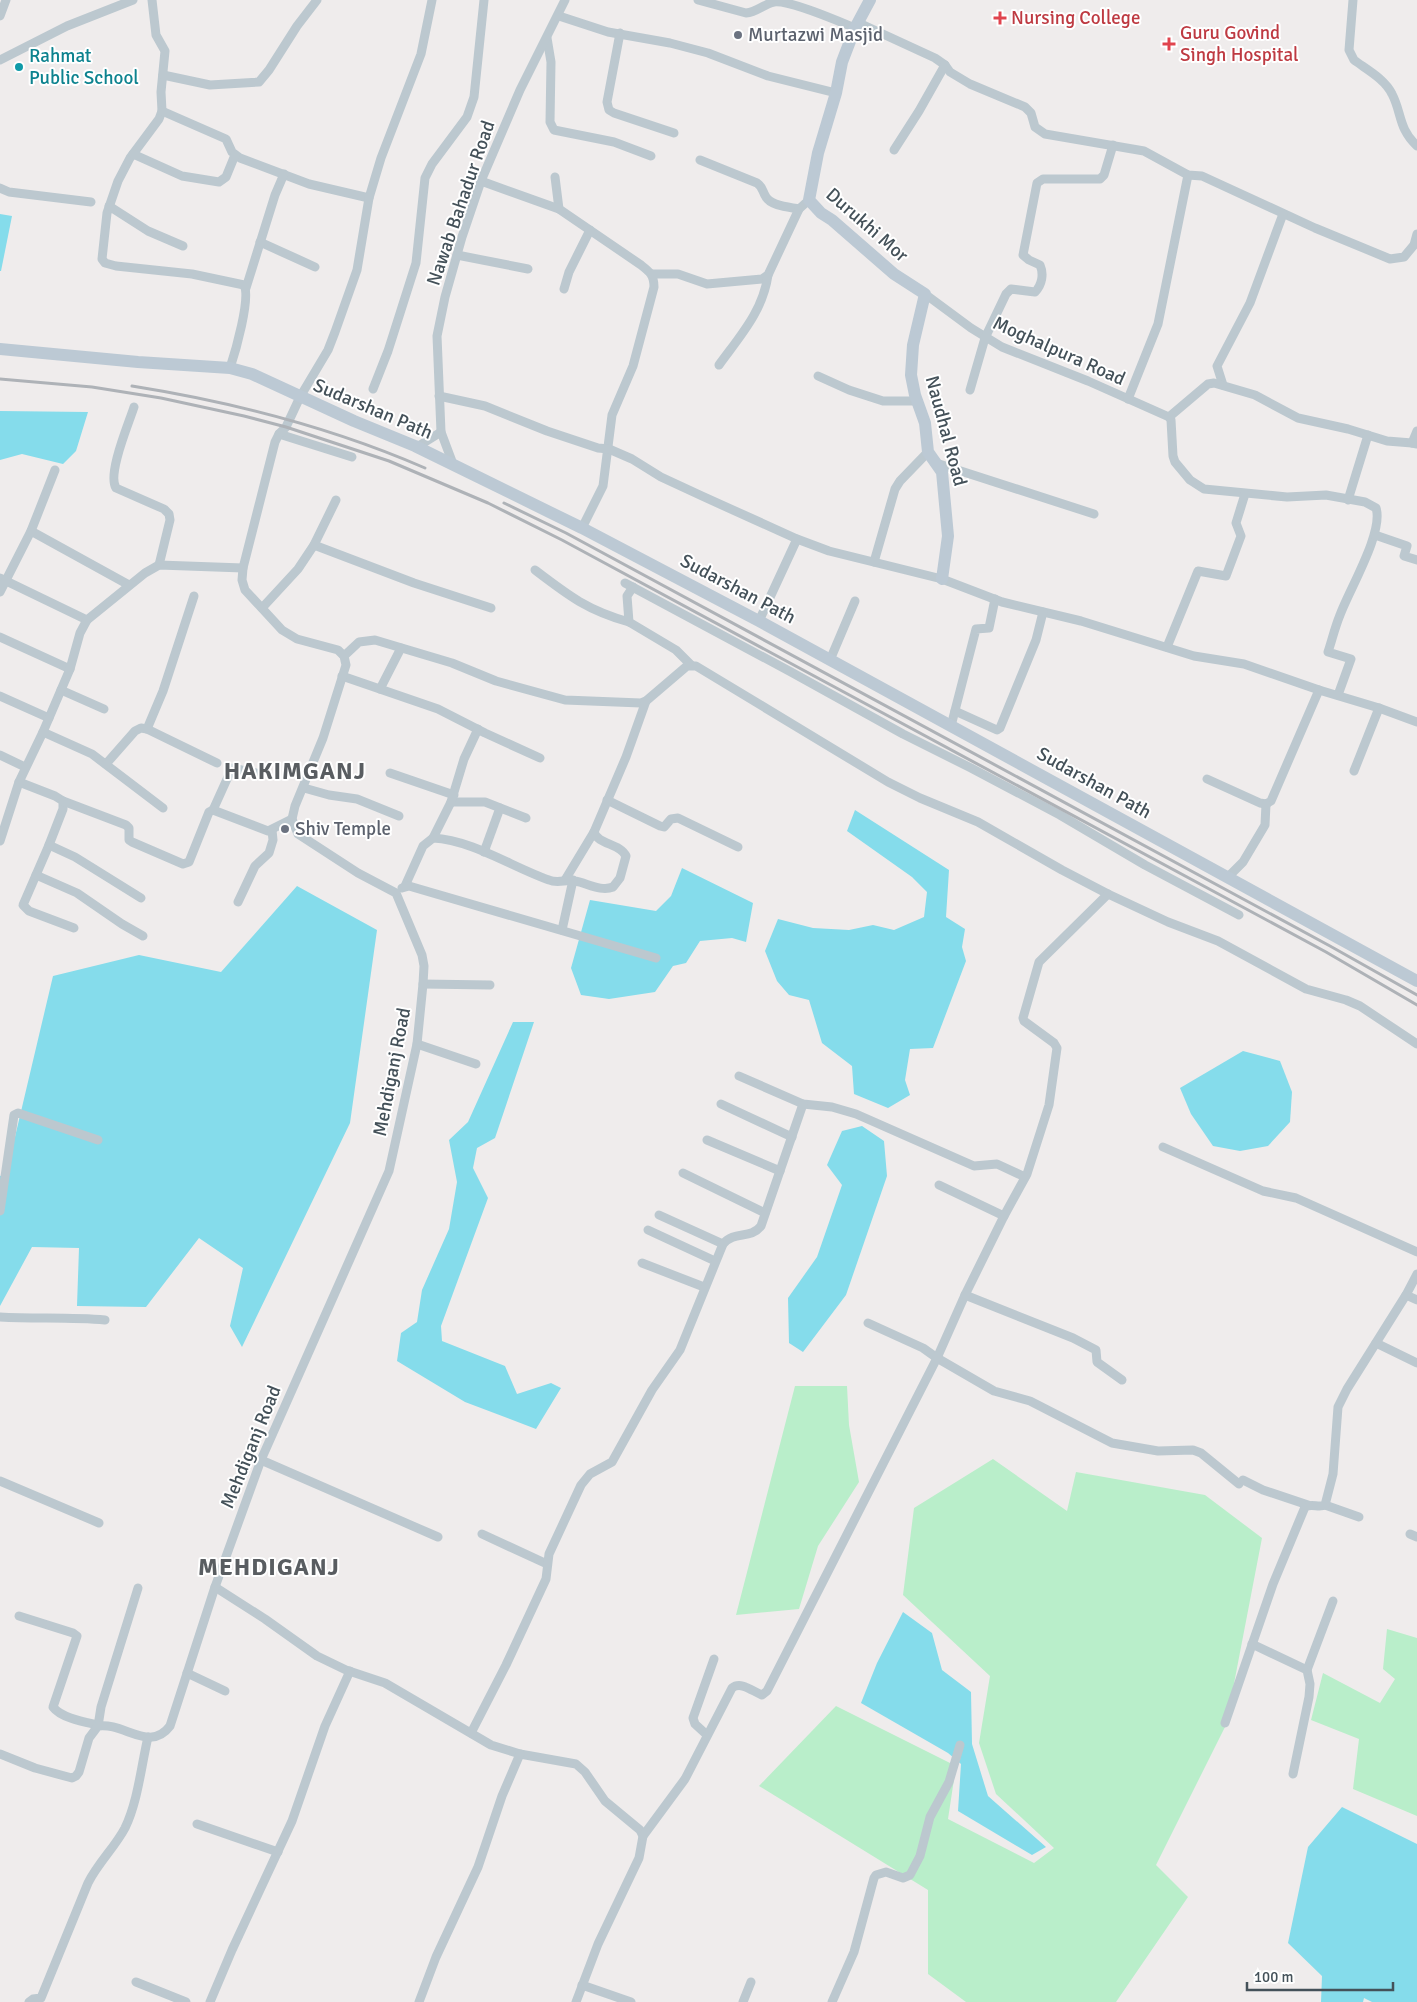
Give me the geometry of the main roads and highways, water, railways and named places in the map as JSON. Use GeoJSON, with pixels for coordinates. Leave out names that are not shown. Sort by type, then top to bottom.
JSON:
{"type":"FeatureCollection","features":[{"type":"Feature","properties":{"kind":"main road","name":"Durukhi Mor"},"geometry":{"type":"LineString","coordinates":[[870,0],[857,25],[842,62],[836,93],[818,153],[809,200],[894,274],[925,294]]}},
{"type":"Feature","properties":{"kind":"main road","name":"Naudhal Road"},"geometry":{"type":"LineString","coordinates":[[925,294],[911,356],[911,375],[925,423],[928,452],[942,472],[948,536],[942,579]]}},
{"type":"Feature","properties":{"kind":"main road","name":"Sudarshan Path"},"geometry":{"type":"LineString","coordinates":[[0,349],[138,362],[230,368],[252,374],[300,397],[417,447],[582,528],[759,621],[1417,981]]}},
{"type":"Feature","properties":{"kind":"water"},"geometry":{"type":"Polygon","coordinates":[[[0,214],[12,216],[1,271],[0,271],[0,214]]]}},
{"type":"Feature","properties":{"kind":"water"},"geometry":{"type":"Polygon","coordinates":[[[0,411],[88,412],[76,451],[63,464],[22,454],[0,460],[0,411]]]}},
{"type":"Feature","properties":{"kind":"water"},"geometry":{"type":"Polygon","coordinates":[[[855,810],[949,870],[946,917],[965,929],[962,947],[966,961],[933,1048],[910,1049],[905,1080],[910,1095],[888,1108],[854,1094],[852,1066],[822,1043],[809,1000],[789,995],[777,981],[765,951],[778,919],[813,928],[849,930],[873,925],[894,930],[924,917],[927,892],[912,877],[847,831],[855,810]]]}},
{"type":"Feature","properties":{"kind":"water"},"geometry":{"type":"Polygon","coordinates":[[[682,868],[753,903],[746,942],[732,938],[700,941],[686,963],[673,966],[655,992],[609,999],[581,995],[571,968],[590,900],[656,911],[671,896],[682,868]]]}},
{"type":"Feature","properties":{"kind":"water"},"geometry":{"type":"Polygon","coordinates":[[[297,886],[377,930],[350,1123],[242,1347],[230,1326],[243,1268],[199,1238],[146,1307],[77,1306],[79,1248],[32,1247],[0,1306],[0,1176],[6,1175],[53,976],[139,955],[221,972],[297,886]]]}},
{"type":"Feature","properties":{"kind":"water"},"geometry":{"type":"Polygon","coordinates":[[[513,1022],[534,1022],[495,1138],[477,1148],[473,1168],[488,1198],[441,1326],[442,1341],[505,1366],[517,1394],[551,1383],[561,1388],[536,1429],[465,1402],[397,1361],[401,1333],[417,1322],[422,1290],[449,1229],[457,1182],[449,1140],[468,1122],[513,1022]]]}},
{"type":"Feature","properties":{"kind":"water"},"geometry":{"type":"Polygon","coordinates":[[[1243,1051],[1280,1061],[1292,1092],[1290,1122],[1268,1146],[1240,1151],[1213,1146],[1191,1114],[1180,1088],[1243,1051]]]}},
{"type":"Feature","properties":{"kind":"water"},"geometry":{"type":"Polygon","coordinates":[[[862,1126],[884,1141],[887,1176],[846,1295],[803,1352],[789,1343],[788,1298],[817,1257],[842,1185],[827,1165],[842,1131],[862,1126]]]}},
{"type":"Feature","properties":{"kind":"water"},"geometry":{"type":"Polygon","coordinates":[[[903,1612],[932,1633],[942,1670],[971,1692],[972,1744],[988,1796],[1046,1847],[1032,1855],[958,1811],[961,1764],[948,1753],[861,1703],[877,1663],[903,1612]]]}},
{"type":"Feature","properties":{"kind":"water"},"geometry":{"type":"Polygon","coordinates":[[[1342,1807],[1417,1844],[1417,2002],[1372,2002],[1364,1998],[1363,2002],[1321,2002],[1322,1976],[1288,1943],[1308,1847],[1342,1807]]]}},
{"type":"Feature","properties":{"kind":"railway"},"geometry":{"type":"LineString","coordinates":[[0,379],[92,387],[161,398],[244,416],[286,427],[389,461],[488,503],[562,540],[1326,952],[1417,1005]]}},
{"type":"Feature","properties":{"kind":"railway"},"geometry":{"type":"LineString","coordinates":[[132,386],[244,408],[317,428],[390,453],[425,468]]}},
{"type":"Feature","properties":{"kind":"railway"},"geometry":{"type":"LineString","coordinates":[[504,503],[566,533],[1330,946],[1417,995]]}},
{"type":"Feature","properties":{"kind":"place","name":"Nursing College"},"geometry":{"type":"Point","coordinates":[1000,18]}},
{"type":"Feature","properties":{"kind":"place","name":"Murtazwi Masjid"},"geometry":{"type":"Point","coordinates":[738,35]}},
{"type":"Feature","properties":{"kind":"place","name":"Guru Govind Singh Hospital"},"geometry":{"type":"Point","coordinates":[1169,44]}},
{"type":"Feature","properties":{"kind":"place","name":"Rahmat Public School"},"geometry":{"type":"Point","coordinates":[19,67]}},
{"type":"Feature","properties":{"kind":"place","name":"Shiv Temple"},"geometry":{"type":"Point","coordinates":[285,829]}},
{"type":"Feature","properties":{"kind":"district","name":"HAKIMGANJ"},"geometry":{"type":"Point","coordinates":[295,771]}},
{"type":"Feature","properties":{"kind":"district","name":"MEHDIGANJ"},"geometry":{"type":"Point","coordinates":[269,1567]}}]}
